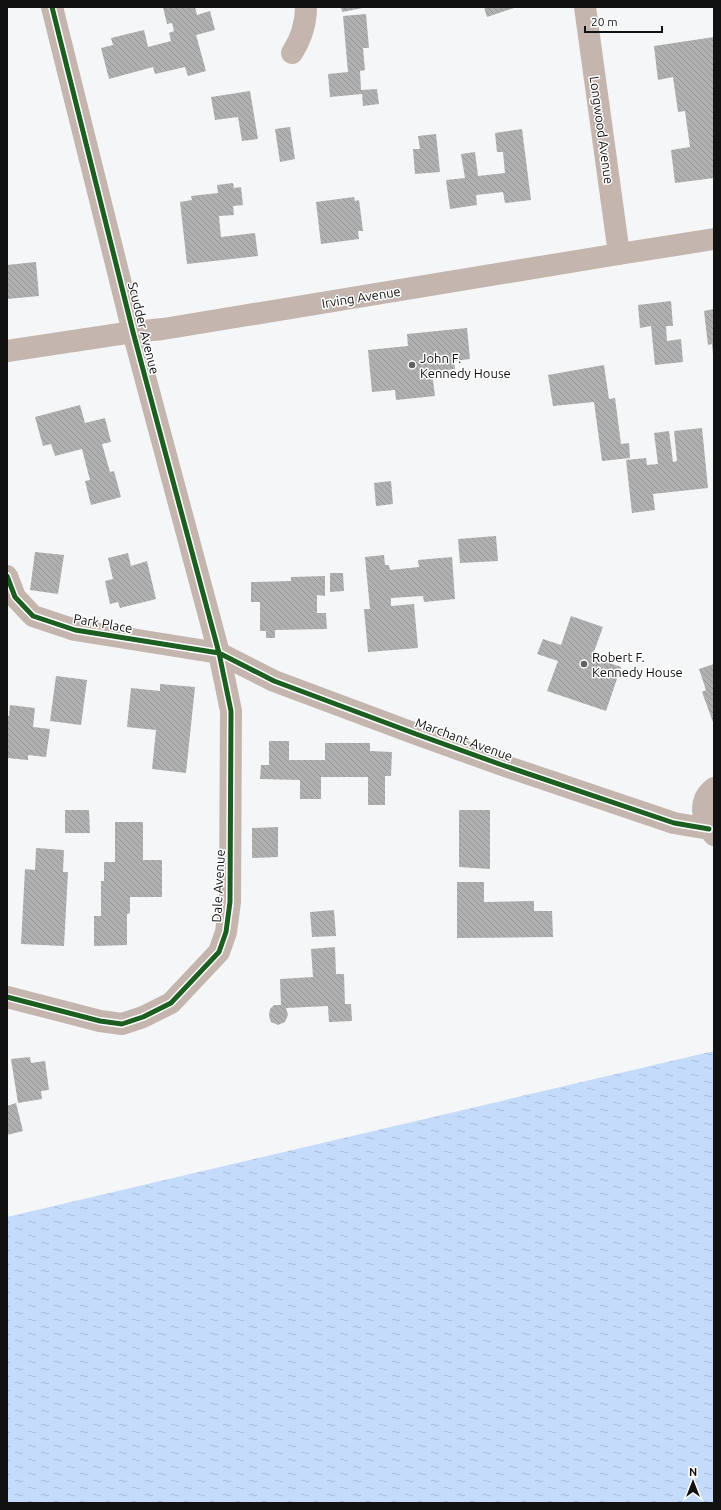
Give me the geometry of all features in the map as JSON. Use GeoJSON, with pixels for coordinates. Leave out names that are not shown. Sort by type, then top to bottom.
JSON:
{"type":"FeatureCollection","features":[{"type":"Feature","properties":{"kind":"street","name":"Scudder Avenue"},"geometry":{"type":"LineString","coordinates":[[52,7],[133,332],[219,652]]}},
{"type":"Feature","properties":{"kind":"street"},"geometry":{"type":"LineString","coordinates":[[292,53],[299,42],[303,29],[306,7]]}},
{"type":"Feature","properties":{"kind":"street","name":"Longwood Avenue"},"geometry":{"type":"LineString","coordinates":[[585,7],[619,254]]}},
{"type":"Feature","properties":{"kind":"street","name":"Irving Avenue"},"geometry":{"type":"LineString","coordinates":[[7,352],[133,332],[162,329],[714,239]]}},
{"type":"Feature","properties":{"kind":"street","name":"Park Place"},"geometry":{"type":"LineString","coordinates":[[7,576],[15,597],[32,616],[75,630],[219,652]]}},
{"type":"Feature","properties":{"kind":"street","name":"Marchant Avenue"},"geometry":{"type":"LineString","coordinates":[[219,652],[274,681],[409,731],[505,766],[674,823],[711,832]]}},
{"type":"Feature","properties":{"kind":"street","name":"Dale Avenue"},"geometry":{"type":"LineString","coordinates":[[7,997],[74,1015],[122,1024],[143,1017],[171,1003],[219,952],[226,932],[230,902],[232,711],[219,652]]}},
{"type":"Feature","properties":{"kind":"street","name":"Marchant Avenue"},"geometry":{"type":"LineString","coordinates":[[711,832],[704,822],[703,813],[706,796],[714,788]]}},
{"type":"Feature","properties":{"kind":"water"},"geometry":{"type":"Polygon","coordinates":[[[714,1051],[714,1503],[7,1503],[7,1217],[714,1051]]]}},
{"type":"Feature","properties":{"kind":"building"},"geometry":{"type":"Polygon","coordinates":[[[163,7],[195,7],[197,15],[210,11],[215,30],[196,35],[206,71],[188,76],[185,67],[155,74],[153,67],[109,79],[101,48],[113,45],[111,38],[144,30],[148,47],[171,41],[169,33],[174,31],[172,23],[167,24],[163,7]]]}},
{"type":"Feature","properties":{"kind":"building"},"geometry":{"type":"Polygon","coordinates":[[[341,7],[363,7],[363,8],[342,12],[341,7]]]}},
{"type":"Feature","properties":{"kind":"building"},"geometry":{"type":"Polygon","coordinates":[[[484,7],[517,7],[487,17],[484,7]]]}},
{"type":"Feature","properties":{"kind":"building"},"geometry":{"type":"Polygon","coordinates":[[[366,14],[369,48],[363,48],[365,70],[360,71],[361,90],[377,89],[379,104],[363,106],[362,94],[330,97],[328,74],[348,72],[343,16],[366,14]]]}},
{"type":"Feature","properties":{"kind":"building"},"geometry":{"type":"Polygon","coordinates":[[[714,37],[714,178],[675,183],[671,150],[690,147],[685,111],[678,112],[673,77],[658,80],[654,46],[714,37]]]}},
{"type":"Feature","properties":{"kind":"building"},"geometry":{"type":"Polygon","coordinates":[[[250,91],[258,139],[242,141],[238,117],[215,120],[211,97],[250,91]]]}},
{"type":"Feature","properties":{"kind":"building"},"geometry":{"type":"Polygon","coordinates":[[[290,127],[295,159],[280,162],[275,129],[290,127]]]}},
{"type":"Feature","properties":{"kind":"building"},"geometry":{"type":"Polygon","coordinates":[[[522,129],[531,200],[505,203],[503,192],[476,195],[477,205],[450,209],[446,180],[465,178],[461,154],[475,152],[478,176],[505,173],[503,152],[497,152],[495,133],[522,129]]]}},
{"type":"Feature","properties":{"kind":"building"},"geometry":{"type":"Polygon","coordinates":[[[436,134],[440,172],[415,174],[413,149],[420,149],[418,136],[436,134]]]}},
{"type":"Feature","properties":{"kind":"building"},"geometry":{"type":"Polygon","coordinates":[[[233,183],[234,188],[241,187],[243,205],[233,206],[234,215],[219,216],[221,237],[255,233],[258,256],[187,264],[180,202],[192,200],[191,196],[218,193],[217,185],[233,183]]]}},
{"type":"Feature","properties":{"kind":"building"},"geometry":{"type":"Polygon","coordinates":[[[354,197],[355,201],[359,200],[363,231],[358,231],[359,239],[321,244],[316,202],[354,197]]]}},
{"type":"Feature","properties":{"kind":"building"},"geometry":{"type":"Polygon","coordinates":[[[36,262],[39,296],[7,299],[7,265],[36,262]]]}},
{"type":"Feature","properties":{"kind":"building"},"geometry":{"type":"Polygon","coordinates":[[[671,301],[673,326],[666,326],[667,341],[681,339],[683,362],[655,365],[651,326],[640,328],[638,305],[671,301]]]}},
{"type":"Feature","properties":{"kind":"building"},"geometry":{"type":"Polygon","coordinates":[[[714,309],[713,354],[712,344],[708,345],[704,311],[714,309]]]}},
{"type":"Feature","properties":{"kind":"building","name":"John F. Kennedy House"},"geometry":{"type":"Polygon","coordinates":[[[467,328],[470,359],[454,361],[455,369],[432,372],[435,396],[396,400],[395,390],[372,392],[368,350],[408,346],[407,334],[467,328]]]}},
{"type":"Feature","properties":{"kind":"building"},"geometry":{"type":"Polygon","coordinates":[[[604,365],[609,399],[615,398],[621,444],[629,443],[630,458],[602,461],[594,402],[553,406],[548,375],[604,365]]]}},
{"type":"Feature","properties":{"kind":"building"},"geometry":{"type":"Polygon","coordinates":[[[80,405],[85,423],[105,418],[111,442],[102,444],[110,472],[114,471],[121,497],[91,505],[85,481],[90,480],[82,449],[55,456],[51,444],[43,446],[35,417],[80,405]]]}},
{"type":"Feature","properties":{"kind":"building"},"geometry":{"type":"Polygon","coordinates":[[[702,428],[708,488],[653,494],[655,510],[632,513],[626,460],[646,458],[647,465],[658,464],[654,433],[669,431],[673,462],[677,461],[674,431],[702,428]]]}},
{"type":"Feature","properties":{"kind":"building"},"geometry":{"type":"Polygon","coordinates":[[[391,481],[393,504],[376,506],[374,483],[391,481]]]}},
{"type":"Feature","properties":{"kind":"building"},"geometry":{"type":"Polygon","coordinates":[[[496,536],[498,561],[460,563],[458,539],[496,536]]]}},
{"type":"Feature","properties":{"kind":"building"},"geometry":{"type":"Polygon","coordinates":[[[35,552],[64,555],[58,594],[30,590],[35,552]]]}},
{"type":"Feature","properties":{"kind":"building"},"geometry":{"type":"Polygon","coordinates":[[[128,553],[131,566],[147,561],[156,599],[120,608],[118,602],[110,604],[105,581],[113,579],[108,558],[128,553]]]}},
{"type":"Feature","properties":{"kind":"building"},"geometry":{"type":"Polygon","coordinates":[[[384,555],[385,565],[389,565],[390,570],[419,567],[418,560],[452,557],[455,599],[424,602],[423,596],[391,598],[391,606],[414,604],[418,648],[368,652],[364,609],[370,609],[365,557],[384,555]]]}},
{"type":"Feature","properties":{"kind":"building"},"geometry":{"type":"Polygon","coordinates":[[[330,573],[343,573],[344,591],[330,592],[330,573]]]}},
{"type":"Feature","properties":{"kind":"building"},"geometry":{"type":"Polygon","coordinates":[[[325,576],[325,596],[317,595],[317,613],[326,613],[327,629],[275,630],[275,638],[266,638],[266,631],[260,631],[260,602],[251,602],[251,582],[291,581],[291,577],[325,576]]]}},
{"type":"Feature","properties":{"kind":"building","name":"Robert F. Kennedy House"},"geometry":{"type":"Polygon","coordinates":[[[571,616],[603,627],[592,657],[621,667],[606,711],[547,691],[558,661],[537,654],[543,639],[561,645],[571,616]]]}},
{"type":"Feature","properties":{"kind":"building"},"geometry":{"type":"Polygon","coordinates":[[[714,664],[714,725],[702,692],[706,690],[699,669],[714,664]]]}},
{"type":"Feature","properties":{"kind":"building"},"geometry":{"type":"Polygon","coordinates":[[[56,676],[87,680],[81,725],[50,721],[56,676]]]}},
{"type":"Feature","properties":{"kind":"building"},"geometry":{"type":"Polygon","coordinates":[[[160,684],[195,687],[186,773],[152,769],[156,730],[127,727],[131,688],[160,691],[160,684]]]}},
{"type":"Feature","properties":{"kind":"building"},"geometry":{"type":"Polygon","coordinates":[[[10,705],[35,708],[33,727],[50,729],[46,757],[28,755],[28,760],[7,758],[7,716],[9,716],[10,705]]]}},
{"type":"Feature","properties":{"kind":"building"},"geometry":{"type":"Polygon","coordinates":[[[269,741],[289,741],[289,760],[325,760],[325,743],[370,743],[370,751],[392,752],[391,776],[385,776],[385,805],[368,805],[368,777],[321,777],[321,799],[300,799],[300,780],[260,779],[261,765],[269,765],[269,741]]]}},
{"type":"Feature","properties":{"kind":"building"},"geometry":{"type":"Polygon","coordinates":[[[65,810],[89,810],[90,833],[65,833],[65,810]]]}},
{"type":"Feature","properties":{"kind":"building"},"geometry":{"type":"Polygon","coordinates":[[[459,810],[490,810],[490,869],[459,867],[459,810]]]}},
{"type":"Feature","properties":{"kind":"building"},"geometry":{"type":"Polygon","coordinates":[[[115,822],[143,822],[143,860],[162,860],[162,897],[130,897],[130,913],[127,914],[127,945],[94,946],[94,916],[101,916],[101,881],[104,881],[104,862],[115,862],[115,822]]]}},
{"type":"Feature","properties":{"kind":"building"},"geometry":{"type":"Polygon","coordinates":[[[278,827],[278,857],[252,858],[252,828],[278,827]]]}},
{"type":"Feature","properties":{"kind":"building"},"geometry":{"type":"Polygon","coordinates":[[[36,848],[64,850],[63,872],[68,872],[64,946],[21,944],[25,869],[35,870],[36,848]]]}},
{"type":"Feature","properties":{"kind":"building"},"geometry":{"type":"Polygon","coordinates":[[[457,882],[484,882],[484,902],[534,901],[534,911],[552,911],[553,937],[457,938],[457,882]]]}},
{"type":"Feature","properties":{"kind":"building"},"geometry":{"type":"Polygon","coordinates":[[[334,910],[336,936],[312,937],[310,912],[334,910]]]}},
{"type":"Feature","properties":{"kind":"building"},"geometry":{"type":"Polygon","coordinates":[[[335,947],[336,974],[344,974],[345,1004],[351,1004],[352,1021],[329,1022],[328,1006],[286,1008],[288,1015],[285,1022],[278,1025],[271,1022],[269,1016],[270,1009],[274,1005],[281,1005],[280,979],[313,977],[311,949],[335,947]]]}},
{"type":"Feature","properties":{"kind":"building"},"geometry":{"type":"Polygon","coordinates":[[[30,1057],[31,1063],[45,1061],[49,1090],[41,1091],[42,1099],[18,1103],[11,1059],[30,1057]]]}},
{"type":"Feature","properties":{"kind":"building"},"geometry":{"type":"Polygon","coordinates":[[[16,1103],[23,1131],[7,1135],[7,1106],[16,1103]]]}},
{"type":"Feature","properties":{"kind":"cycle path"},"geometry":{"type":"LineString","coordinates":[[7,997],[100,1021],[122,1024],[143,1017],[171,1003],[219,952],[226,932],[230,902],[231,711],[219,653],[133,332],[52,7]]}},
{"type":"Feature","properties":{"kind":"cycle path"},"geometry":{"type":"LineString","coordinates":[[7,576],[15,597],[33,616],[75,630],[219,653],[274,681],[505,766],[674,823],[709,829]]}},
{"type":"Feature","properties":{"kind":"place","name":"John F. Kennedy House"},"geometry":{"type":"Point","coordinates":[412,365]}},
{"type":"Feature","properties":{"kind":"place","name":"Robert F. Kennedy House"},"geometry":{"type":"Point","coordinates":[584,664]}}]}
